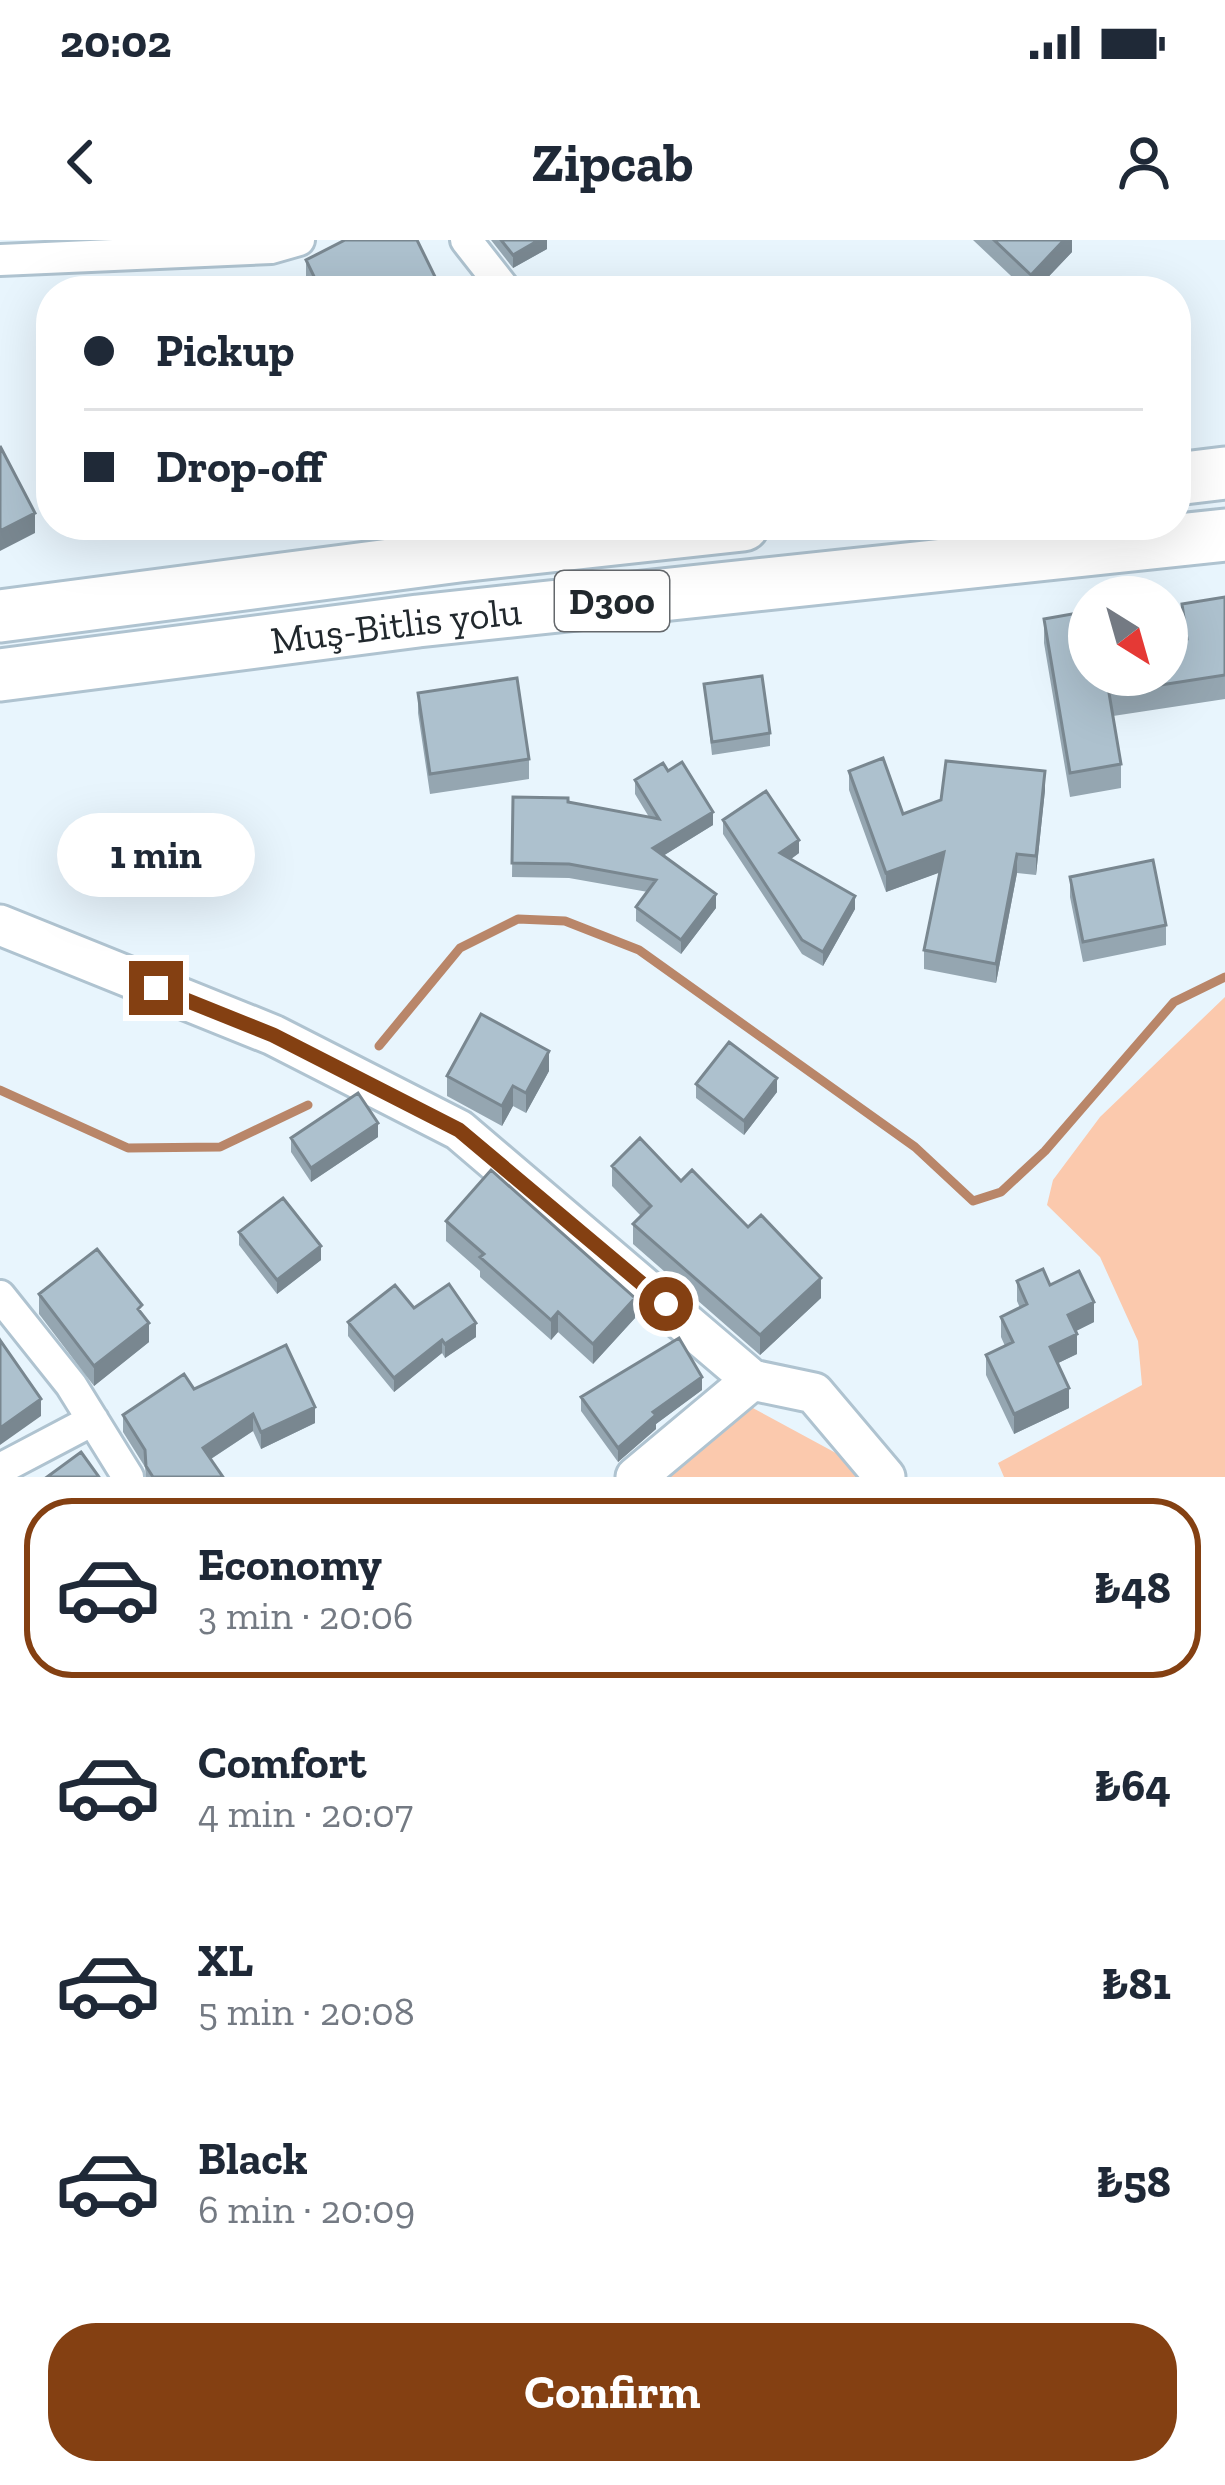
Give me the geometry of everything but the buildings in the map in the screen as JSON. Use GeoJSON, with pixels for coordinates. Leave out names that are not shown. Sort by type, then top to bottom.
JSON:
{"type":"FeatureCollection","features":[{"type":"Feature","properties":{"kind":"highway"},"geometry":{"type":"LineString","coordinates":[[1191,476],[1225,473]]}},
{"type":"Feature","properties":{"kind":"highway","name":"Muş-Bitlis yolu"},"geometry":{"type":"LineString","coordinates":[[1191,540],[1225,536]]}},
{"type":"Feature","properties":{"kind":"highway","name":"Muş-Bitlis yolu"},"geometry":{"type":"LineString","coordinates":[[0,616],[567,540]]}},
{"type":"Feature","properties":{"kind":"highway","name":"Muş-Bitlis yolu"},"geometry":{"type":"LineString","coordinates":[[0,675],[418,621],[1187,540]]}},
{"type":"Feature","properties":{"kind":"street"},"geometry":{"type":"LineString","coordinates":[[0,260],[271,248],[299,240]]}},
{"type":"Feature","properties":{"kind":"street"},"geometry":{"type":"LineString","coordinates":[[466,240],[494,276]]}},
{"type":"Feature","properties":{"kind":"street"},"geometry":{"type":"LineString","coordinates":[[0,925],[273,1035],[459,1130],[752,1380],[814,1393],[885,1477]]}},
{"type":"Feature","properties":{"kind":"street"},"geometry":{"type":"LineString","coordinates":[[0,1296],[71,1385],[128,1477]]}},
{"type":"Feature","properties":{"kind":"street"},"geometry":{"type":"LineString","coordinates":[[636,1477],[752,1380]]}},
{"type":"Feature","properties":{"kind":"street"},"geometry":{"type":"LineString","coordinates":[[0,1469],[92,1420]]}},
{"type":"Feature","properties":{"kind":"shaded area"},"geometry":{"type":"Polygon","coordinates":[[[1225,997],[1225,1477],[1004,1477],[998,1463],[1142,1385],[1138,1341],[1100,1257],[1047,1205],[1053,1180],[1100,1117],[1225,997]]]}},
{"type":"Feature","properties":{"kind":"shaded area"},"geometry":{"type":"Polygon","coordinates":[[[751,1407],[847,1459],[860,1477],[650,1477],[751,1407]]]}},
{"type":"Feature","properties":{"kind":"waterway"},"geometry":{"type":"LineString","coordinates":[[379,1046],[460,948],[518,919],[565,921],[639,950],[915,1147],[973,1201],[1001,1192],[1045,1151],[1174,1002],[1225,977]]}},
{"type":"Feature","properties":{"kind":"waterway"},"geometry":{"type":"LineString","coordinates":[[0,1090],[128,1148],[220,1147],[308,1105]]}},
{"type":"Feature","properties":{"kind":"route"},"geometry":{"type":"LineString","coordinates":[[156,988],[273,1035],[459,1130],[666,1304]]}}]}
